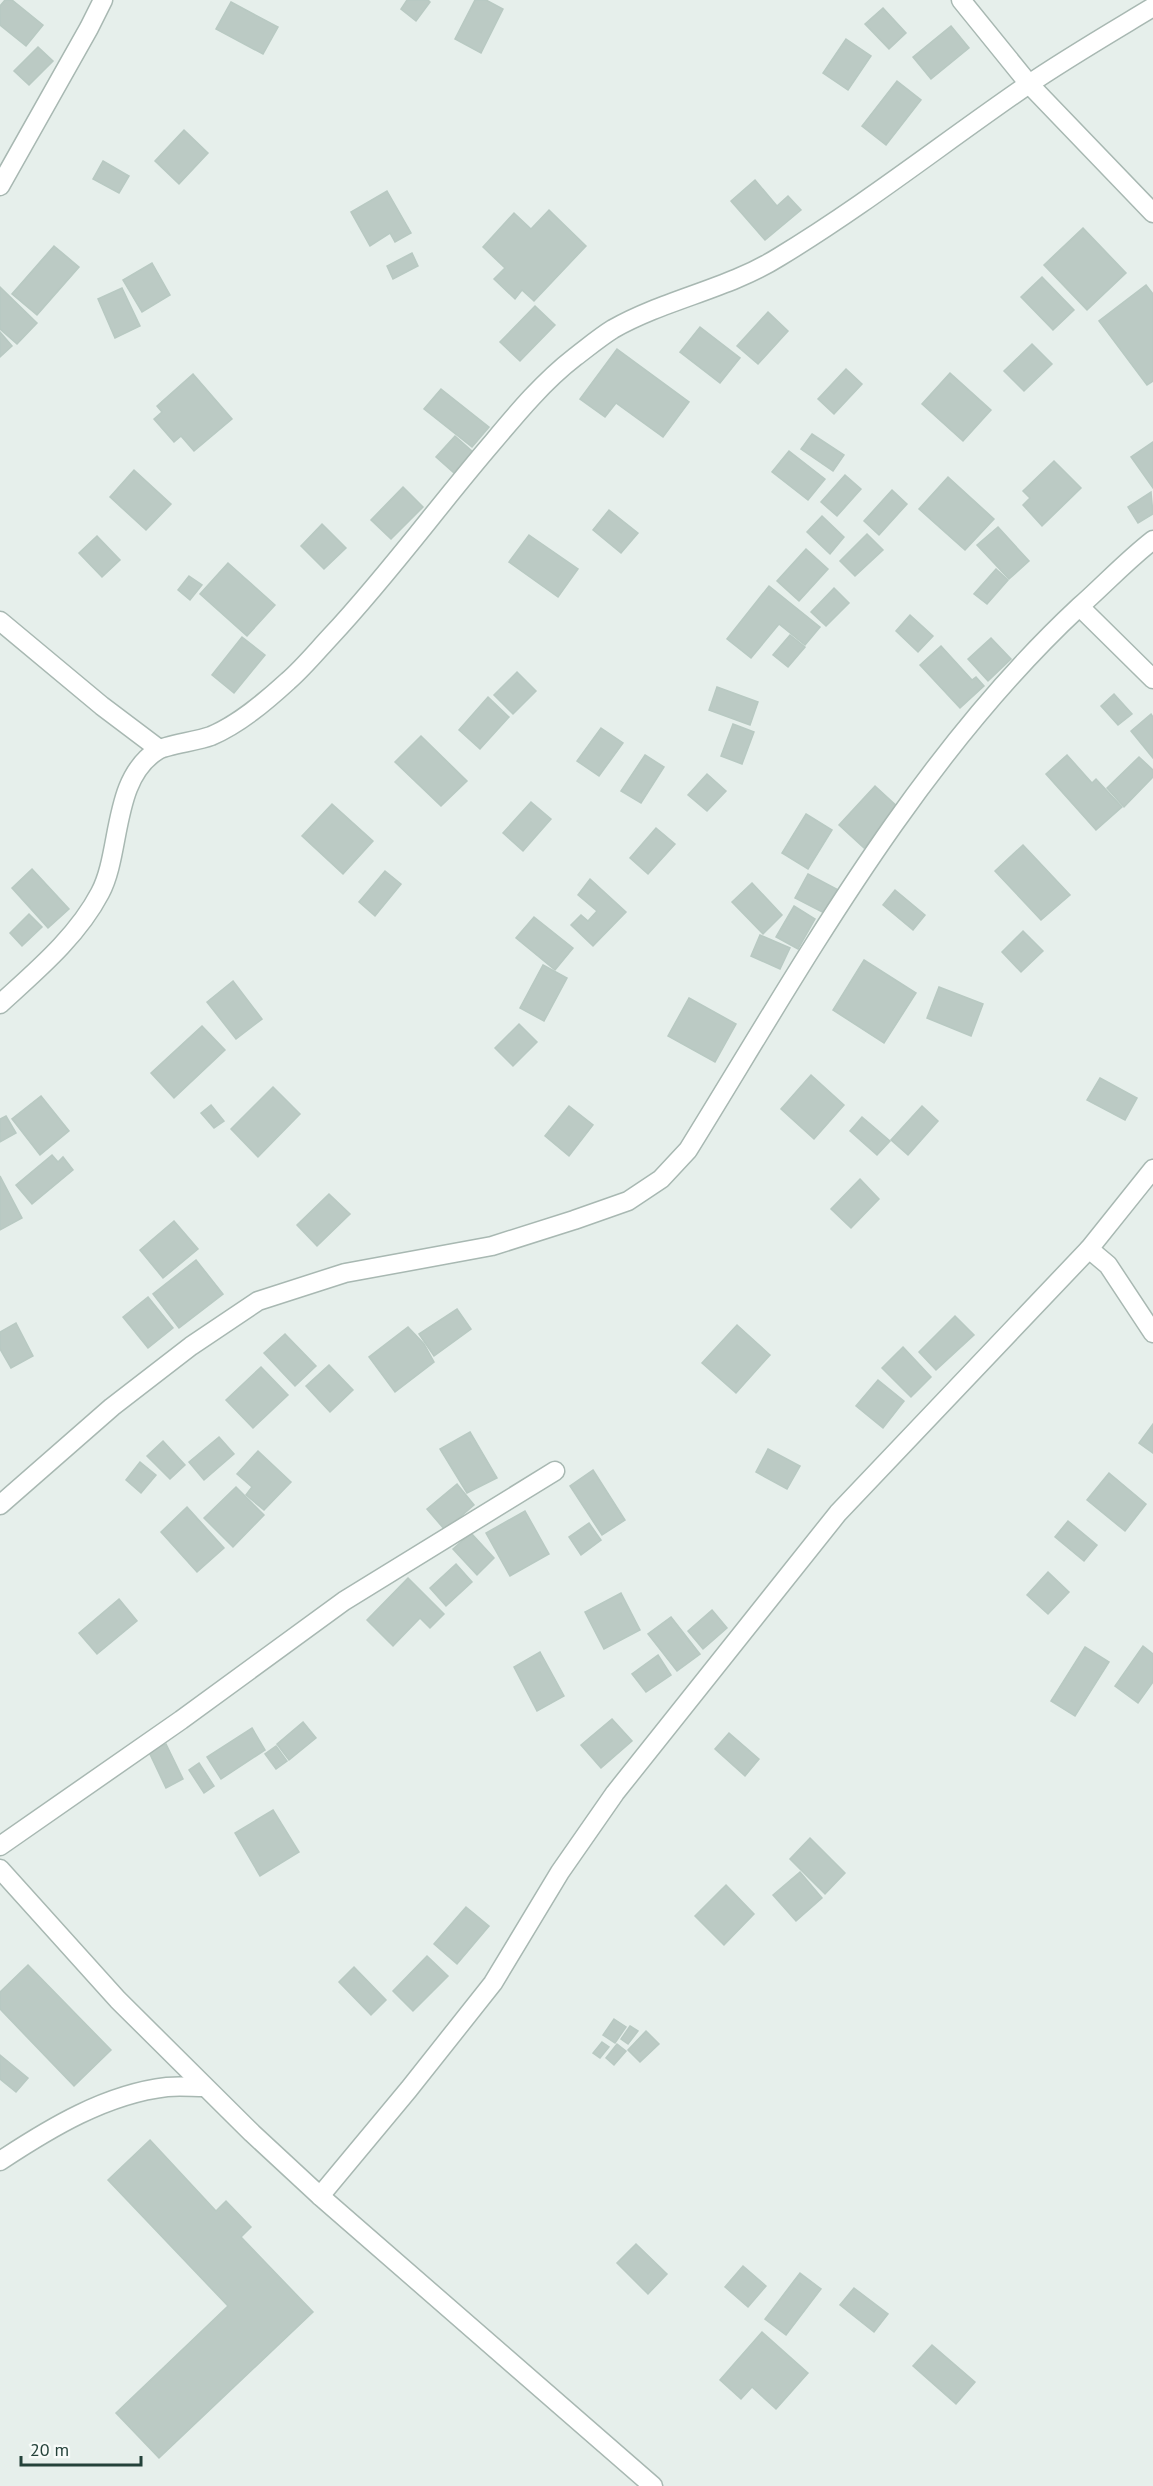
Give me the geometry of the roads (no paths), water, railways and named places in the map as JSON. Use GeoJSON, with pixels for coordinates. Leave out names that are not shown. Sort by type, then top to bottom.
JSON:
{"type":"FeatureCollection","features":[{"type":"Feature","properties":{"kind":"street"},"geometry":{"type":"LineString","coordinates":[[0,186],[103,0]]}},
{"type":"Feature","properties":{"kind":"street"},"geometry":{"type":"LineString","coordinates":[[961,0],[1029,84],[1153,213]]}},
{"type":"Feature","properties":{"kind":"street"},"geometry":{"type":"LineString","coordinates":[[0,1004],[60,946],[84,919],[103,890],[116,826],[128,791],[139,769],[159,749],[188,744],[215,734],[244,717],[291,679],[393,566],[523,406],[571,360],[612,330],[661,307],[748,274],[778,258],[866,201],[1029,84],[1153,7]]}},
{"type":"Feature","properties":{"kind":"street"},"geometry":{"type":"LineString","coordinates":[[0,1505],[112,1407],[191,1346],[258,1301],[345,1273],[492,1246],[628,1201],[661,1179],[688,1150],[812,951],[915,794],[972,721],[1050,633],[1080,607],[1119,567],[1153,540]]}},
{"type":"Feature","properties":{"kind":"street"},"geometry":{"type":"LineString","coordinates":[[1080,607],[1153,679]]}},
{"type":"Feature","properties":{"kind":"street"},"geometry":{"type":"LineString","coordinates":[[0,621],[102,706],[159,749]]}},
{"type":"Feature","properties":{"kind":"street"},"geometry":{"type":"LineString","coordinates":[[320,2196],[416,2081],[493,1983],[560,1872],[615,1792],[838,1513],[1089,1250],[1153,1169]]}},
{"type":"Feature","properties":{"kind":"street"},"geometry":{"type":"LineString","coordinates":[[1089,1250],[1108,1265],[1153,1333]]}},
{"type":"Feature","properties":{"kind":"street"},"geometry":{"type":"LineString","coordinates":[[0,1846],[181,1720],[344,1601],[555,1471]]}},
{"type":"Feature","properties":{"kind":"street"},"geometry":{"type":"LineString","coordinates":[[0,1869],[118,2000],[204,2087],[320,2196],[653,2486]]}},
{"type":"Feature","properties":{"kind":"street"},"geometry":{"type":"LineString","coordinates":[[0,2161],[30,2141],[80,2114],[123,2097],[167,2087],[204,2087]]}}]}
